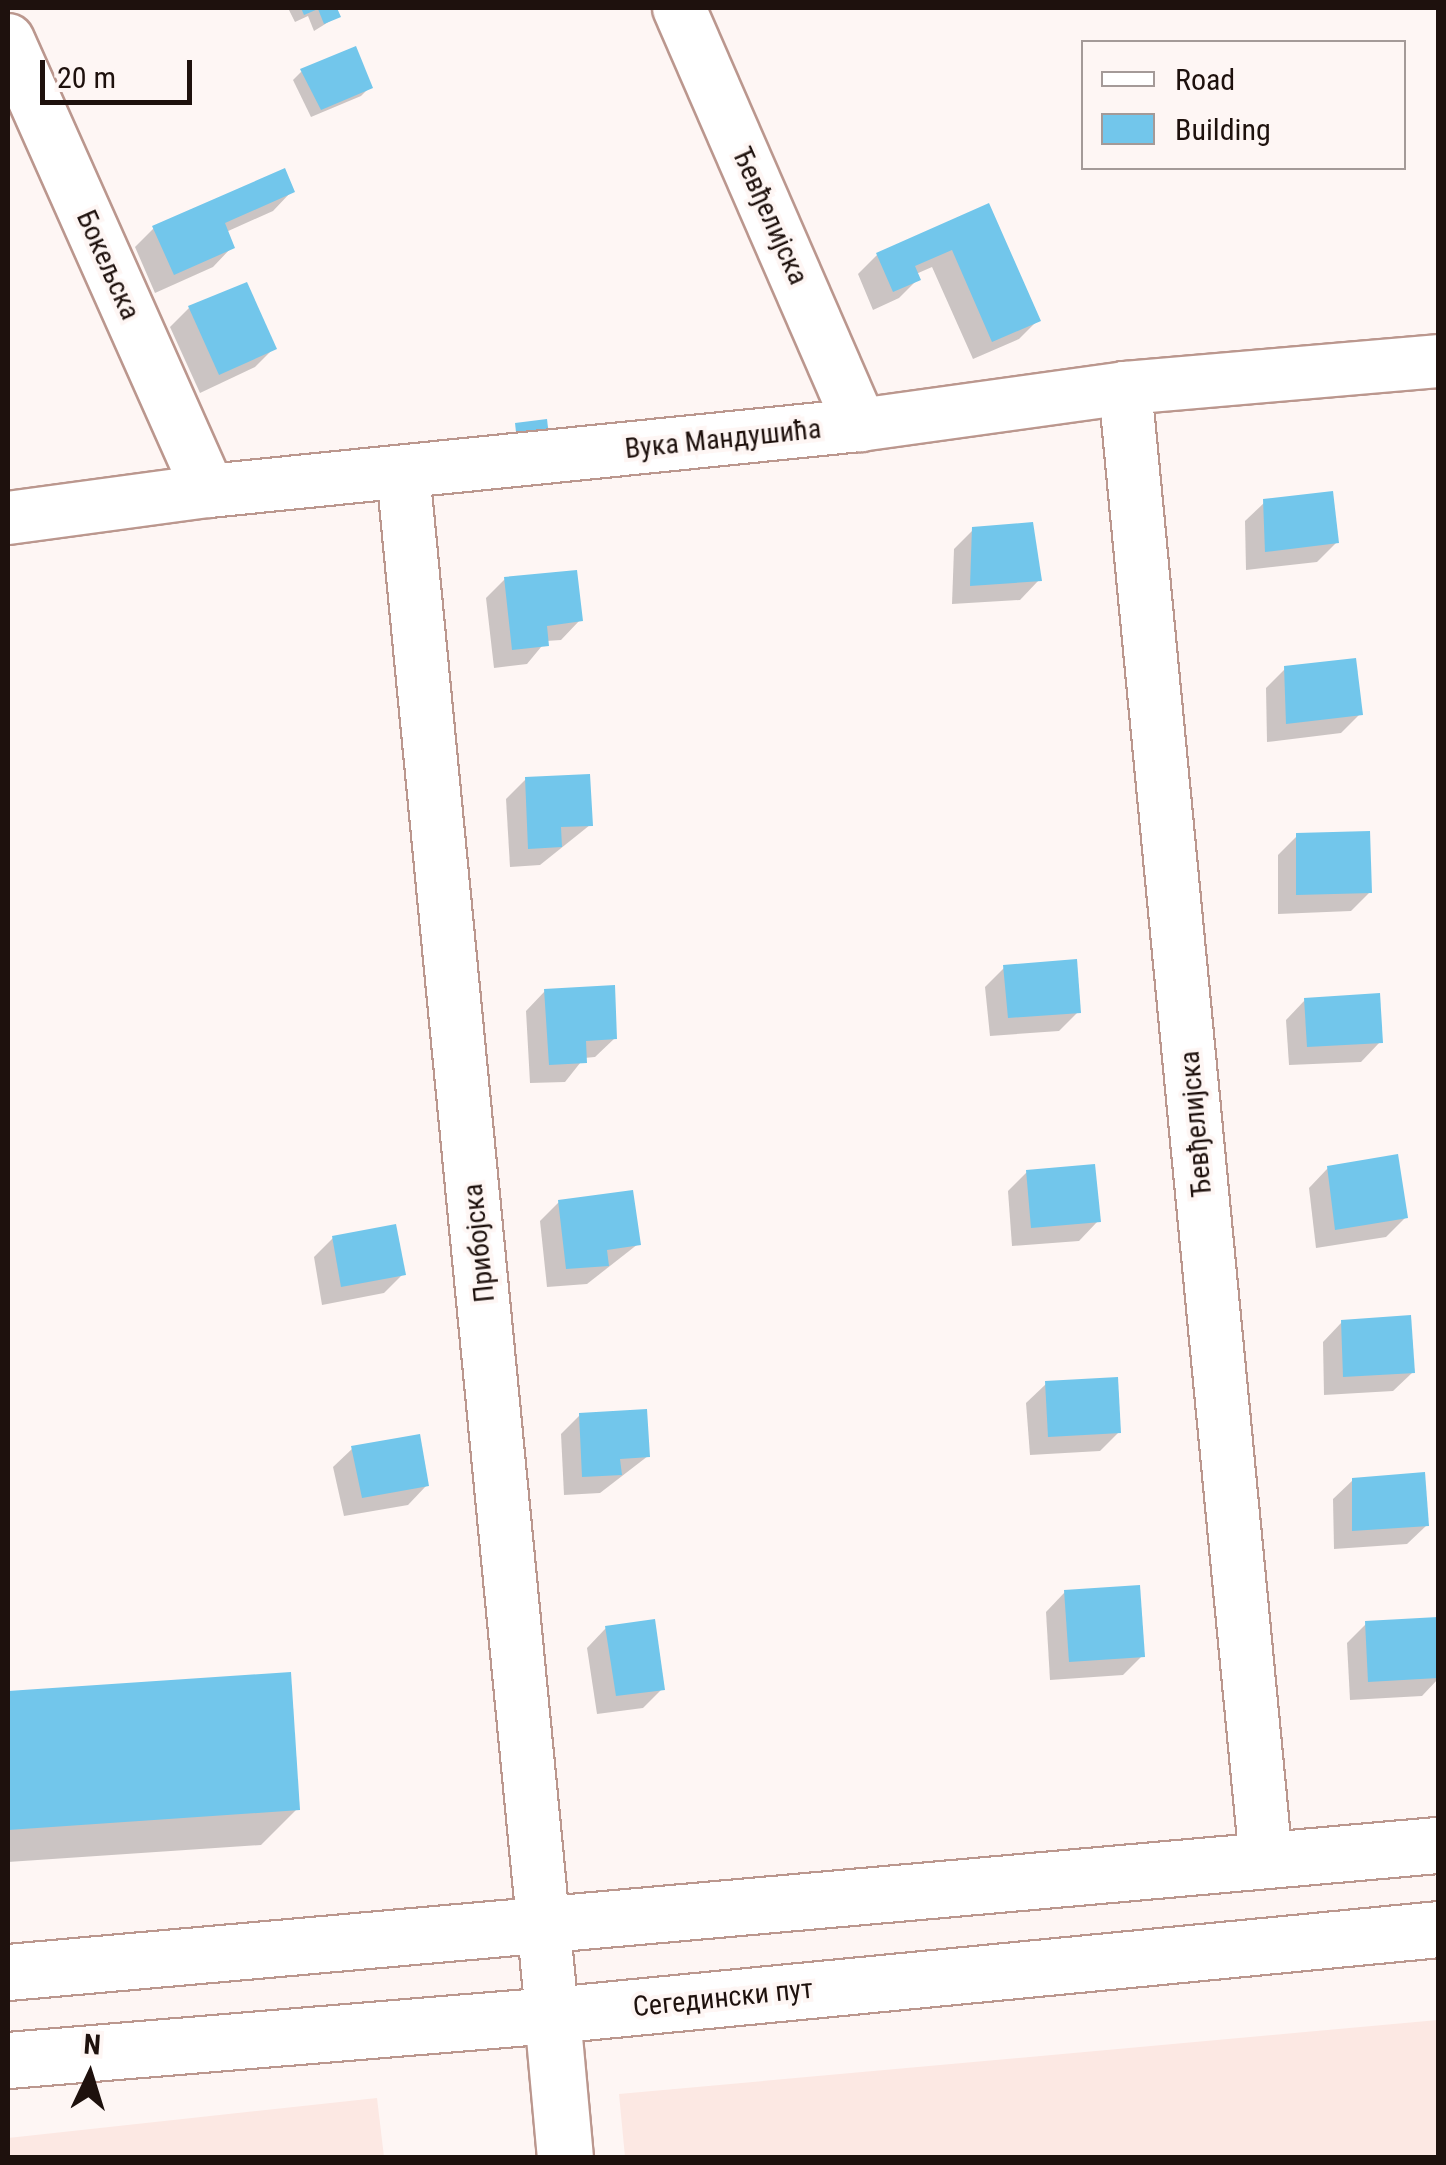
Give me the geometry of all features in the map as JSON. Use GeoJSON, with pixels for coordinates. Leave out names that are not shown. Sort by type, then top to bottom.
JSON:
{"type":"FeatureCollection","features":[{"type":"Feature","properties":{"kind":"main road"},"geometry":{"type":"LineString","coordinates":[[8,1972],[1438,1845]]}},
{"type":"Feature","properties":{"kind":"main road","name":"Сегедински пут"},"geometry":{"type":"LineString","coordinates":[[8,2060],[552,2014],[1438,1929]]}},
{"type":"Feature","properties":{"kind":"main road"},"geometry":{"type":"LineString","coordinates":[[552,2014],[564,2158]]}},
{"type":"Feature","properties":{"kind":"street","name":"Ђевђелијска"},"geometry":{"type":"LineString","coordinates":[[678,8],[860,425]]}},
{"type":"Feature","properties":{"kind":"street","name":"Бокељска"},"geometry":{"type":"LineString","coordinates":[[8,40],[209,491]]}},
{"type":"Feature","properties":{"kind":"street","name":"Вука Мандушића"},"geometry":{"type":"LineString","coordinates":[[8,518],[209,491],[860,425],[1126,388],[1438,361]]}},
{"type":"Feature","properties":{"kind":"street","name":"Ђевђелијска"},"geometry":{"type":"LineString","coordinates":[[1126,388],[1266,1861]]}},
{"type":"Feature","properties":{"kind":"street","name":"Прибојска"},"geometry":{"type":"LineString","coordinates":[[403,472],[552,2014]]}},
{"type":"Feature","properties":{"kind":"shaded area"},"geometry":{"type":"Polygon","coordinates":[[[1438,2020],[1438,2157],[625,2157],[619,2094],[1438,2020]]]}},
{"type":"Feature","properties":{"kind":"shaded area"},"geometry":{"type":"Polygon","coordinates":[[[377,2098],[384,2157],[8,2157],[8,2138],[377,2098]]]}},
{"type":"Feature","properties":{"kind":"building"},"geometry":{"type":"Polygon","coordinates":[[[301,8],[337,8],[341,17],[324,24],[318,9],[304,15],[301,8]]]}},
{"type":"Feature","properties":{"kind":"building"},"geometry":{"type":"Polygon","coordinates":[[[356,46],[373,88],[321,110],[300,69],[356,46]]]}},
{"type":"Feature","properties":{"kind":"building"},"geometry":{"type":"Polygon","coordinates":[[[285,168],[295,192],[225,223],[235,248],[174,275],[152,226],[285,168]]]}},
{"type":"Feature","properties":{"kind":"building"},"geometry":{"type":"Polygon","coordinates":[[[989,203],[1041,321],[992,342],[952,250],[915,266],[921,280],[893,292],[876,253],[989,203]]]}},
{"type":"Feature","properties":{"kind":"building"},"geometry":{"type":"Polygon","coordinates":[[[247,282],[277,349],[219,375],[188,306],[247,282]]]}},
{"type":"Feature","properties":{"kind":"building"},"geometry":{"type":"Polygon","coordinates":[[[547,419],[550,445],[518,450],[515,423],[547,419]]]}},
{"type":"Feature","properties":{"kind":"building"},"geometry":{"type":"Polygon","coordinates":[[[1333,491],[1339,543],[1265,552],[1263,499],[1333,491]]]}},
{"type":"Feature","properties":{"kind":"building"},"geometry":{"type":"Polygon","coordinates":[[[1033,522],[1042,581],[970,586],[972,527],[1033,522]]]}},
{"type":"Feature","properties":{"kind":"building"},"geometry":{"type":"Polygon","coordinates":[[[577,570],[583,621],[547,626],[549,646],[512,650],[504,577],[577,570]]]}},
{"type":"Feature","properties":{"kind":"building"},"geometry":{"type":"Polygon","coordinates":[[[1356,658],[1363,715],[1286,724],[1284,666],[1356,658]]]}},
{"type":"Feature","properties":{"kind":"building"},"geometry":{"type":"Polygon","coordinates":[[[590,774],[593,826],[561,827],[562,847],[528,849],[525,777],[590,774]]]}},
{"type":"Feature","properties":{"kind":"building"},"geometry":{"type":"Polygon","coordinates":[[[1370,831],[1372,893],[1296,895],[1296,833],[1370,831]]]}},
{"type":"Feature","properties":{"kind":"building"},"geometry":{"type":"Polygon","coordinates":[[[1077,959],[1081,1013],[1008,1018],[1003,965],[1077,959]]]}},
{"type":"Feature","properties":{"kind":"building"},"geometry":{"type":"Polygon","coordinates":[[[615,985],[617,1039],[586,1041],[587,1063],[549,1065],[544,989],[615,985]]]}},
{"type":"Feature","properties":{"kind":"building"},"geometry":{"type":"Polygon","coordinates":[[[1380,993],[1383,1043],[1307,1047],[1304,998],[1380,993]]]}},
{"type":"Feature","properties":{"kind":"building"},"geometry":{"type":"Polygon","coordinates":[[[1398,1154],[1408,1218],[1335,1230],[1327,1166],[1398,1154]]]}},
{"type":"Feature","properties":{"kind":"building"},"geometry":{"type":"Polygon","coordinates":[[[1095,1164],[1101,1222],[1031,1228],[1026,1170],[1095,1164]]]}},
{"type":"Feature","properties":{"kind":"building"},"geometry":{"type":"Polygon","coordinates":[[[633,1190],[641,1245],[607,1250],[609,1266],[566,1269],[558,1200],[633,1190]]]}},
{"type":"Feature","properties":{"kind":"building"},"geometry":{"type":"Polygon","coordinates":[[[396,1224],[406,1275],[341,1287],[332,1236],[396,1224]]]}},
{"type":"Feature","properties":{"kind":"building"},"geometry":{"type":"Polygon","coordinates":[[[1411,1315],[1415,1373],[1343,1377],[1341,1320],[1411,1315]]]}},
{"type":"Feature","properties":{"kind":"building"},"geometry":{"type":"Polygon","coordinates":[[[1118,1377],[1121,1433],[1048,1437],[1045,1381],[1118,1377]]]}},
{"type":"Feature","properties":{"kind":"building"},"geometry":{"type":"Polygon","coordinates":[[[647,1409],[650,1457],[620,1459],[622,1475],[582,1477],[579,1413],[647,1409]]]}},
{"type":"Feature","properties":{"kind":"building"},"geometry":{"type":"Polygon","coordinates":[[[420,1434],[429,1486],[362,1498],[351,1446],[420,1434]]]}},
{"type":"Feature","properties":{"kind":"building"},"geometry":{"type":"Polygon","coordinates":[[[1425,1472],[1429,1526],[1352,1531],[1352,1478],[1425,1472]]]}},
{"type":"Feature","properties":{"kind":"building"},"geometry":{"type":"Polygon","coordinates":[[[1140,1585],[1145,1657],[1069,1662],[1064,1590],[1140,1585]]]}},
{"type":"Feature","properties":{"kind":"building"},"geometry":{"type":"Polygon","coordinates":[[[1438,1617],[1438,1678],[1368,1682],[1365,1621],[1438,1617]]]}},
{"type":"Feature","properties":{"kind":"building"},"geometry":{"type":"Polygon","coordinates":[[[655,1619],[665,1690],[616,1696],[605,1626],[655,1619]]]}},
{"type":"Feature","properties":{"kind":"building"},"geometry":{"type":"Polygon","coordinates":[[[291,1672],[300,1810],[8,1830],[8,1691],[291,1672]]]}}]}
